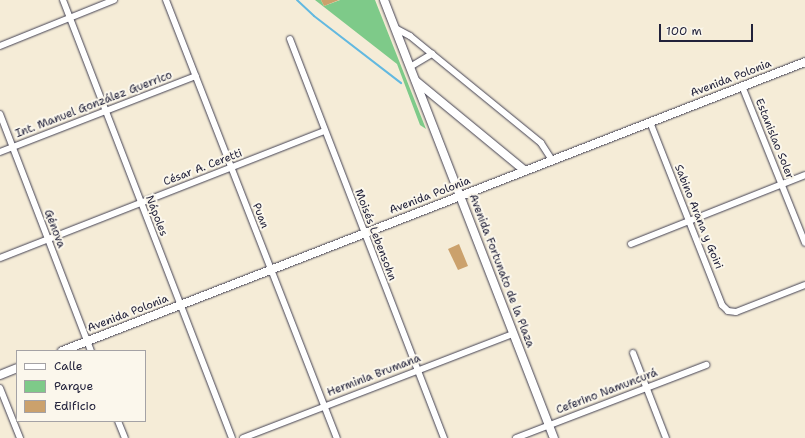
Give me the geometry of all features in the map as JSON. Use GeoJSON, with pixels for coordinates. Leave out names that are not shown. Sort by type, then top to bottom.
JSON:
{"type":"FeatureCollection","features":[{"type":"Feature","properties":{"kind":"main road","name":"Avenida Fortunato de la Plaza"},"geometry":{"type":"LineString","coordinates":[[384,0],[554,438]]}},
{"type":"Feature","properties":{"kind":"main road","name":"Avenida Polonia"},"geometry":{"type":"LineString","coordinates":[[64,350],[805,62]]}},
{"type":"Feature","properties":{"kind":"main road"},"geometry":{"type":"LineString","coordinates":[[415,79],[525,171]]}},
{"type":"Feature","properties":{"kind":"main road"},"geometry":{"type":"LineString","coordinates":[[0,375],[16,368]]}},
{"type":"Feature","properties":{"kind":"street","name":"Nápoles"},"geometry":{"type":"LineString","coordinates":[[63,0],[140,203],[232,438]]}},
{"type":"Feature","properties":{"kind":"street"},"geometry":{"type":"LineString","coordinates":[[0,46],[114,0]]}},
{"type":"Feature","properties":{"kind":"street","name":"Puan"},"geometry":{"type":"LineString","coordinates":[[166,0],[270,270],[338,438]]}},
{"type":"Feature","properties":{"kind":"street"},"geometry":{"type":"LineString","coordinates":[[395,28],[410,36],[541,143],[552,160]]}},
{"type":"Feature","properties":{"kind":"street","name":"Moisés Lebensohn"},"geometry":{"type":"LineString","coordinates":[[290,39],[324,131],[444,438]]}},
{"type":"Feature","properties":{"kind":"street"},"geometry":{"type":"LineString","coordinates":[[410,67],[432,54]]}},
{"type":"Feature","properties":{"kind":"street","name":"Int. Manuel González Guerrico"},"geometry":{"type":"LineString","coordinates":[[0,152],[196,76]]}},
{"type":"Feature","properties":{"kind":"street","name":"Estanislao Soler"},"geometry":{"type":"LineString","coordinates":[[742,86],[805,243]]}},
{"type":"Feature","properties":{"kind":"street","name":"Génova"},"geometry":{"type":"LineString","coordinates":[[0,114],[91,350]]}},
{"type":"Feature","properties":{"kind":"street","name":"Sabino Arana y Goiri"},"geometry":{"type":"LineString","coordinates":[[650,122],[722,305],[728,311],[736,312],[805,285]]}},
{"type":"Feature","properties":{"kind":"street","name":"César A. Ceretti"},"geometry":{"type":"LineString","coordinates":[[0,258],[324,131]]}},
{"type":"Feature","properties":{"kind":"street"},"geometry":{"type":"LineString","coordinates":[[631,244],[805,175]]}},
{"type":"Feature","properties":{"kind":"street","name":"Herminia Brumana"},"geometry":{"type":"LineString","coordinates":[[243,438],[513,334]]}},
{"type":"Feature","properties":{"kind":"street"},"geometry":{"type":"LineString","coordinates":[[633,354],[648,388],[666,438]]}},
{"type":"Feature","properties":{"kind":"street","name":"Ceferino Namuncurá"},"geometry":{"type":"LineString","coordinates":[[516,438],[706,365]]}},
{"type":"Feature","properties":{"kind":"street"},"geometry":{"type":"LineString","coordinates":[[0,388],[20,438]]}},
{"type":"Feature","properties":{"kind":"street"},"geometry":{"type":"LineString","coordinates":[[118,422],[125,438]]}},
{"type":"Feature","properties":{"kind":"green space"},"geometry":{"type":"Polygon","coordinates":[[[315,0],[321,0],[324,6],[340,0],[375,0],[426,129],[420,125],[397,64],[315,0]]]}},
{"type":"Feature","properties":{"kind":"building"},"geometry":{"type":"Polygon","coordinates":[[[321,0],[339,0],[324,6],[321,0]]]}},
{"type":"Feature","properties":{"kind":"building"},"geometry":{"type":"Polygon","coordinates":[[[459,244],[468,266],[458,270],[448,249],[459,244]]]}},
{"type":"Feature","properties":{"kind":"waterway"},"geometry":{"type":"LineString","coordinates":[[297,0],[314,16],[401,83]]}}]}
